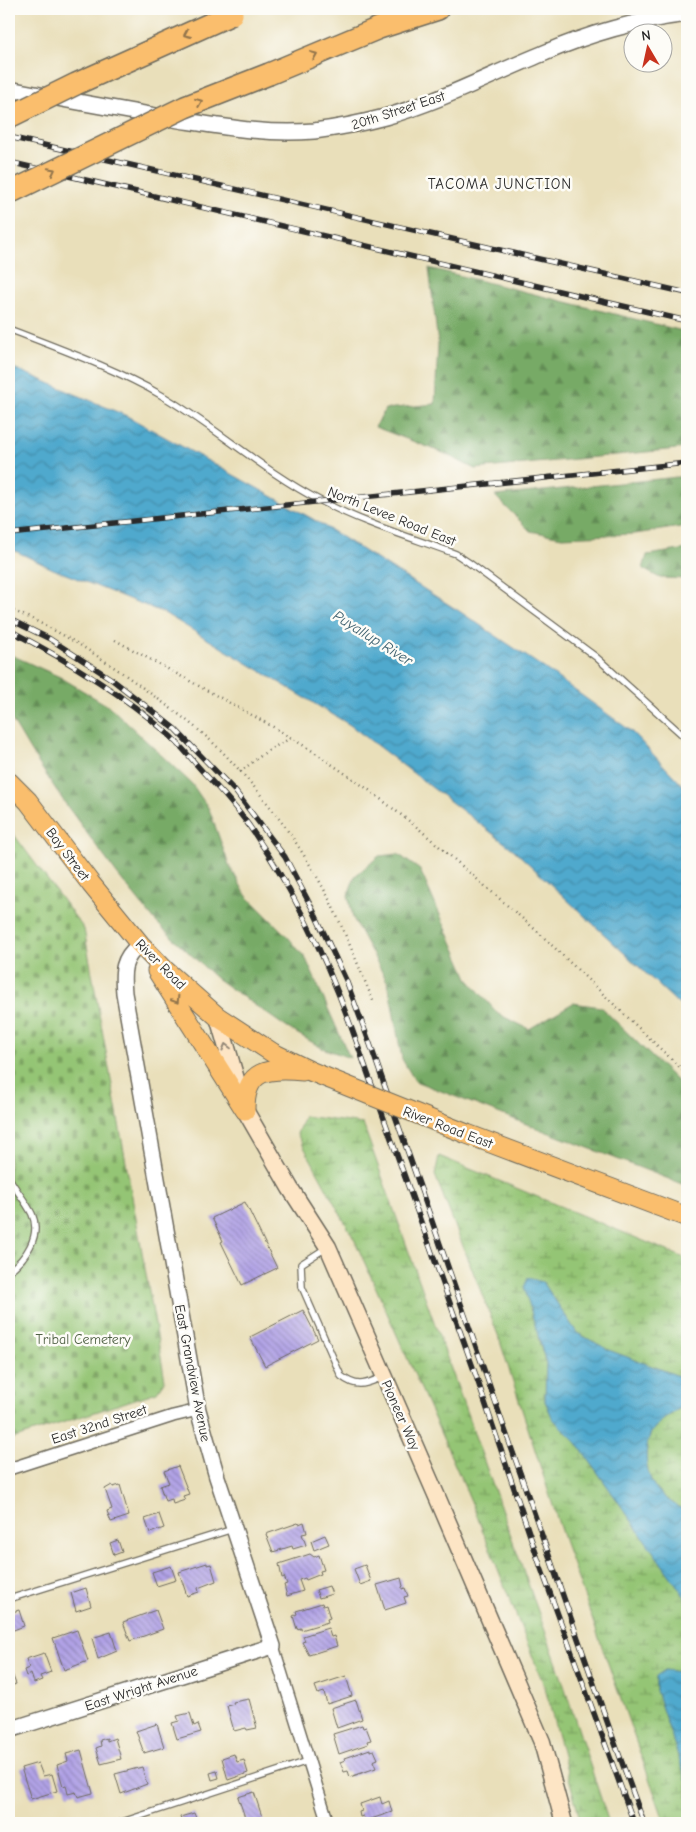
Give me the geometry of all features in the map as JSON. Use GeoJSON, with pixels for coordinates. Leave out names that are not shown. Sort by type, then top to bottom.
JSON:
{"type":"FeatureCollection","features":[{"type":"Feature","properties":{"kind":"highway"},"geometry":{"type":"LineString","coordinates":[[9,193],[185,108],[379,28],[438,9]]}},
{"type":"Feature","properties":{"kind":"highway"},"geometry":{"type":"LineString","coordinates":[[9,117],[76,84],[238,11]]}},
{"type":"Feature","properties":{"kind":"main road","name":"Bay Street"},"geometry":{"type":"LineString","coordinates":[[9,767],[28,801]]}},
{"type":"Feature","properties":{"kind":"main road","name":"Bay Street"},"geometry":{"type":"LineString","coordinates":[[9,782],[28,801],[108,906]]}},
{"type":"Feature","properties":{"kind":"main road","name":"River Road"},"geometry":{"type":"LineString","coordinates":[[108,906],[165,970],[218,1017]]}},
{"type":"Feature","properties":{"kind":"main road"},"geometry":{"type":"LineString","coordinates":[[140,944],[245,1110]]}},
{"type":"Feature","properties":{"kind":"main road","name":"River Road East"},"geometry":{"type":"LineString","coordinates":[[218,1017],[273,1052],[310,1071],[467,1134],[687,1217]]}},
{"type":"Feature","properties":{"kind":"main road","name":"Pioneer Way"},"geometry":{"type":"LineString","coordinates":[[218,1017],[245,1110],[290,1188],[328,1247],[542,1742],[564,1823]]}},
{"type":"Feature","properties":{"kind":"main road"},"geometry":{"type":"LineString","coordinates":[[245,1110],[246,1092],[250,1083],[257,1075],[281,1069],[310,1071]]}},
{"type":"Feature","properties":{"kind":"street","name":"20th Street East"},"geometry":{"type":"LineString","coordinates":[[9,88],[110,108],[232,128],[314,131],[386,116],[435,100],[578,40],[619,27],[662,17],[687,14]]}},
{"type":"Feature","properties":{"kind":"street","name":"East Grandview Avenue"},"geometry":{"type":"LineString","coordinates":[[140,944],[131,952],[124,966],[124,993],[198,1410],[214,1468],[273,1646],[328,1823]]}},
{"type":"Feature","properties":{"kind":"street","name":"East 32nd Street"},"geometry":{"type":"LineString","coordinates":[[9,1469],[173,1416],[198,1410]]}},
{"type":"Feature","properties":{"kind":"street","name":"East Wright Avenue"},"geometry":{"type":"LineString","coordinates":[[9,1730],[273,1646]]}},
{"type":"Feature","properties":{"kind":"lane","name":"North Levee Road East"},"geometry":{"type":"LineString","coordinates":[[9,329],[112,371],[161,395],[277,476],[318,500],[358,518],[456,554],[596,657],[687,739]]}},
{"type":"Feature","properties":{"kind":"lane"},"geometry":{"type":"LineString","coordinates":[[9,1178],[32,1215],[34,1225],[33,1242],[23,1258],[9,1271]]}},
{"type":"Feature","properties":{"kind":"lane"},"geometry":{"type":"LineString","coordinates":[[328,1247],[300,1264],[302,1287],[341,1376],[359,1385],[385,1376]]}},
{"type":"Feature","properties":{"kind":"lane"},"geometry":{"type":"LineString","coordinates":[[9,1599],[234,1528]]}},
{"type":"Feature","properties":{"kind":"lane"},"geometry":{"type":"LineString","coordinates":[[119,1823],[308,1761]]}},
{"type":"Feature","properties":{"kind":"path"},"geometry":{"type":"LineString","coordinates":[[9,609],[73,639],[109,663],[182,717],[229,759],[271,807],[326,894],[349,942],[374,1003]]}},
{"type":"Feature","properties":{"kind":"path"},"geometry":{"type":"LineString","coordinates":[[114,640],[291,738],[369,790],[418,828],[538,932],[687,1074]]}},
{"type":"Feature","properties":{"kind":"path"},"geometry":{"type":"LineString","coordinates":[[240,772],[267,751],[291,738]]}},
{"type":"Feature","properties":{"kind":"green space"},"geometry":{"type":"Polygon","coordinates":[[[429,268],[687,332],[687,448],[475,469],[441,452],[375,427],[385,409],[435,404],[438,344],[429,268]]]}},
{"type":"Feature","properties":{"kind":"green space"},"geometry":{"type":"Polygon","coordinates":[[[687,476],[687,526],[635,534],[562,537],[530,531],[495,496],[687,476]]]}},
{"type":"Feature","properties":{"kind":"green space"},"geometry":{"type":"Polygon","coordinates":[[[687,549],[687,579],[660,578],[643,569],[647,555],[687,549]]]}},
{"type":"Feature","properties":{"kind":"green space"},"geometry":{"type":"Polygon","coordinates":[[[9,654],[60,677],[110,707],[192,784],[209,809],[229,865],[246,895],[288,937],[306,959],[350,1058],[322,1048],[286,1027],[216,978],[156,922],[117,874],[67,806],[9,715],[9,654]]]}},
{"type":"Feature","properties":{"kind":"green space","name":"Tribal Cemetery"},"geometry":{"type":"Polygon","coordinates":[[[9,828],[84,929],[165,1380],[157,1392],[9,1440],[9,828]]]}},
{"type":"Feature","properties":{"kind":"green space"},"geometry":{"type":"Polygon","coordinates":[[[398,854],[420,870],[469,980],[498,1014],[529,1029],[573,1003],[601,1007],[687,1091],[687,1186],[415,1081],[402,1059],[388,983],[353,918],[348,895],[355,876],[379,856],[398,854]]]}},
{"type":"Feature","properties":{"kind":"green space"},"geometry":{"type":"Polygon","coordinates":[[[304,1116],[363,1124],[557,1664],[609,1823],[581,1823],[545,1688],[471,1501],[355,1241],[297,1134],[304,1116]]]}},
{"type":"Feature","properties":{"kind":"green space"},"geometry":{"type":"Polygon","coordinates":[[[439,1156],[687,1259],[687,1379],[611,1351],[577,1333],[543,1282],[538,1339],[546,1363],[545,1401],[553,1419],[577,1443],[685,1597],[687,1608],[687,1673],[665,1670],[656,1677],[656,1691],[687,1782],[687,1823],[665,1823],[564,1540],[498,1335],[435,1175],[439,1156]]]}},
{"type":"Feature","properties":{"kind":"green space"},"geometry":{"type":"Polygon","coordinates":[[[687,1404],[687,1512],[667,1499],[654,1486],[648,1471],[646,1458],[647,1444],[654,1429],[687,1404]]]}},
{"type":"Feature","properties":{"kind":"water","name":"Puyallup River"},"geometry":{"type":"Polygon","coordinates":[[[9,366],[127,416],[313,519],[459,611],[544,668],[631,731],[687,790],[687,1012],[514,850],[350,725],[164,613],[53,569],[9,548],[9,366]]]}},
{"type":"Feature","properties":{"kind":"water"},"geometry":{"type":"Polygon","coordinates":[[[528,1278],[543,1282],[577,1333],[611,1351],[687,1379],[687,1404],[654,1429],[647,1444],[646,1458],[648,1471],[654,1486],[667,1499],[687,1512],[687,1608],[685,1597],[577,1443],[553,1419],[545,1401],[546,1363],[524,1287],[528,1278]]]}},
{"type":"Feature","properties":{"kind":"water"},"geometry":{"type":"Polygon","coordinates":[[[665,1670],[687,1673],[687,1782],[656,1691],[656,1676],[665,1670]]]}},
{"type":"Feature","properties":{"kind":"building"},"geometry":{"type":"Polygon","coordinates":[[[245,1202],[277,1268],[242,1285],[221,1242],[223,1241],[212,1218],[245,1202]]]}},
{"type":"Feature","properties":{"kind":"building"},"geometry":{"type":"Polygon","coordinates":[[[303,1310],[318,1339],[265,1366],[250,1337],[303,1310]]]}},
{"type":"Feature","properties":{"kind":"building"},"geometry":{"type":"Polygon","coordinates":[[[178,1466],[189,1494],[183,1496],[185,1500],[173,1504],[172,1499],[165,1501],[160,1486],[169,1483],[164,1471],[178,1466]]]}},
{"type":"Feature","properties":{"kind":"building"},"geometry":{"type":"Polygon","coordinates":[[[112,1485],[113,1487],[120,1485],[129,1516],[111,1522],[107,1511],[112,1509],[105,1489],[112,1485]]]}},
{"type":"Feature","properties":{"kind":"building"},"geometry":{"type":"Polygon","coordinates":[[[159,1514],[164,1528],[150,1533],[145,1519],[159,1514]]]}},
{"type":"Feature","properties":{"kind":"building"},"geometry":{"type":"Polygon","coordinates":[[[304,1522],[307,1533],[302,1534],[306,1545],[293,1549],[292,1546],[273,1552],[266,1534],[304,1522]]]}},
{"type":"Feature","properties":{"kind":"building"},"geometry":{"type":"Polygon","coordinates":[[[325,1535],[329,1544],[314,1550],[311,1541],[325,1535]]]}},
{"type":"Feature","properties":{"kind":"building"},"geometry":{"type":"Polygon","coordinates":[[[118,1540],[122,1552],[114,1555],[110,1543],[118,1540]]]}},
{"type":"Feature","properties":{"kind":"building"},"geometry":{"type":"Polygon","coordinates":[[[310,1554],[314,1557],[319,1555],[324,1570],[320,1571],[321,1574],[306,1580],[305,1578],[299,1580],[303,1591],[287,1596],[284,1585],[287,1584],[284,1577],[282,1578],[279,1564],[310,1554]]]}},
{"type":"Feature","properties":{"kind":"building"},"geometry":{"type":"Polygon","coordinates":[[[207,1563],[207,1565],[211,1564],[216,1581],[198,1588],[199,1592],[187,1596],[179,1572],[207,1563]]]}},
{"type":"Feature","properties":{"kind":"building"},"geometry":{"type":"Polygon","coordinates":[[[365,1565],[371,1581],[360,1585],[354,1569],[365,1565]]]}},
{"type":"Feature","properties":{"kind":"building"},"geometry":{"type":"Polygon","coordinates":[[[171,1566],[176,1580],[157,1586],[152,1572],[171,1566]]]}},
{"type":"Feature","properties":{"kind":"building"},"geometry":{"type":"Polygon","coordinates":[[[401,1578],[402,1589],[405,1588],[408,1596],[404,1597],[406,1603],[385,1610],[377,1585],[401,1578]]]}},
{"type":"Feature","properties":{"kind":"building"},"geometry":{"type":"Polygon","coordinates":[[[329,1586],[332,1594],[319,1598],[316,1590],[329,1586]]]}},
{"type":"Feature","properties":{"kind":"building"},"geometry":{"type":"Polygon","coordinates":[[[86,1588],[91,1606],[76,1611],[71,1593],[86,1588]]]}},
{"type":"Feature","properties":{"kind":"building"},"geometry":{"type":"Polygon","coordinates":[[[322,1603],[323,1606],[326,1605],[330,1618],[327,1619],[328,1622],[301,1630],[301,1628],[297,1629],[293,1616],[297,1614],[296,1611],[322,1603]]]}},
{"type":"Feature","properties":{"kind":"building"},"geometry":{"type":"Polygon","coordinates":[[[19,1610],[24,1626],[11,1631],[9,1613],[19,1610]]]}},
{"type":"Feature","properties":{"kind":"building"},"geometry":{"type":"Polygon","coordinates":[[[156,1610],[163,1629],[130,1641],[123,1622],[156,1610]]]}},
{"type":"Feature","properties":{"kind":"building"},"geometry":{"type":"Polygon","coordinates":[[[328,1628],[331,1637],[334,1636],[337,1646],[309,1655],[302,1642],[305,1641],[303,1636],[328,1628]]]}},
{"type":"Feature","properties":{"kind":"building"},"geometry":{"type":"Polygon","coordinates":[[[77,1630],[88,1661],[64,1670],[53,1638],[77,1630]]]}},
{"type":"Feature","properties":{"kind":"building"},"geometry":{"type":"Polygon","coordinates":[[[111,1632],[117,1651],[98,1659],[92,1638],[111,1632]]]}},
{"type":"Feature","properties":{"kind":"building"},"geometry":{"type":"Polygon","coordinates":[[[44,1653],[51,1672],[40,1676],[42,1680],[34,1683],[31,1674],[26,1676],[24,1670],[29,1668],[26,1659],[44,1653]]]}},
{"type":"Feature","properties":{"kind":"building"},"geometry":{"type":"Polygon","coordinates":[[[9,1666],[16,1684],[9,1687],[9,1666]]]}},
{"type":"Feature","properties":{"kind":"building"},"geometry":{"type":"Polygon","coordinates":[[[346,1676],[352,1696],[327,1704],[324,1692],[318,1694],[315,1686],[346,1676]]]}},
{"type":"Feature","properties":{"kind":"building"},"geometry":{"type":"Polygon","coordinates":[[[249,1699],[257,1728],[234,1731],[227,1706],[234,1704],[233,1702],[249,1699]]]}},
{"type":"Feature","properties":{"kind":"building"},"geometry":{"type":"Polygon","coordinates":[[[356,1700],[362,1719],[337,1728],[331,1708],[356,1700]]]}},
{"type":"Feature","properties":{"kind":"building"},"geometry":{"type":"Polygon","coordinates":[[[190,1713],[194,1726],[198,1724],[201,1732],[177,1739],[172,1723],[179,1721],[177,1716],[190,1713]]]}},
{"type":"Feature","properties":{"kind":"building"},"geometry":{"type":"Polygon","coordinates":[[[157,1724],[164,1747],[144,1753],[136,1731],[157,1724]]]}},
{"type":"Feature","properties":{"kind":"building"},"geometry":{"type":"Polygon","coordinates":[[[362,1725],[363,1728],[366,1727],[371,1740],[367,1741],[368,1744],[339,1754],[333,1734],[362,1725]]]}},
{"type":"Feature","properties":{"kind":"building"},"geometry":{"type":"Polygon","coordinates":[[[107,1738],[107,1741],[115,1738],[121,1759],[101,1764],[96,1748],[101,1746],[100,1740],[107,1738]]]}},
{"type":"Feature","properties":{"kind":"building"},"geometry":{"type":"Polygon","coordinates":[[[370,1749],[370,1751],[374,1750],[378,1759],[373,1761],[376,1768],[350,1777],[348,1771],[344,1772],[340,1762],[345,1760],[344,1758],[370,1749]]]}},
{"type":"Feature","properties":{"kind":"building"},"geometry":{"type":"Polygon","coordinates":[[[81,1750],[93,1793],[78,1797],[76,1792],[68,1794],[66,1785],[63,1786],[57,1765],[68,1761],[66,1754],[81,1750]]]}},
{"type":"Feature","properties":{"kind":"building"},"geometry":{"type":"Polygon","coordinates":[[[234,1754],[237,1762],[244,1760],[248,1773],[228,1780],[222,1758],[234,1754]]]}},
{"type":"Feature","properties":{"kind":"building"},"geometry":{"type":"Polygon","coordinates":[[[38,1763],[43,1776],[52,1774],[57,1791],[31,1799],[21,1768],[38,1763]]]}},
{"type":"Feature","properties":{"kind":"building"},"geometry":{"type":"Polygon","coordinates":[[[142,1767],[147,1784],[121,1794],[115,1774],[142,1767]]]}},
{"type":"Feature","properties":{"kind":"building"},"geometry":{"type":"Polygon","coordinates":[[[217,1771],[219,1778],[212,1780],[210,1773],[217,1771]]]}},
{"type":"Feature","properties":{"kind":"building"},"geometry":{"type":"Polygon","coordinates":[[[254,1792],[264,1823],[247,1823],[238,1797],[254,1792]]]}},
{"type":"Feature","properties":{"kind":"building"},"geometry":{"type":"Polygon","coordinates":[[[380,1797],[382,1804],[389,1801],[392,1812],[365,1821],[363,1816],[360,1817],[359,1812],[362,1811],[360,1804],[380,1797]]]}},
{"type":"Feature","properties":{"kind":"building"},"geometry":{"type":"Polygon","coordinates":[[[194,1813],[198,1823],[182,1823],[180,1817],[194,1813]]]}},
{"type":"Feature","properties":{"kind":"building"},"geometry":{"type":"Polygon","coordinates":[[[392,1819],[394,1823],[380,1823],[392,1819]]]}},
{"type":"Feature","properties":{"kind":"railway"},"geometry":{"type":"LineString","coordinates":[[9,137],[687,293]]}},
{"type":"Feature","properties":{"kind":"railway"},"geometry":{"type":"LineString","coordinates":[[9,162],[687,321]]}},
{"type":"Feature","properties":{"kind":"railway"},"geometry":{"type":"LineString","coordinates":[[9,534],[687,463]]}},
{"type":"Feature","properties":{"kind":"railway"},"geometry":{"type":"LineString","coordinates":[[9,619],[50,639],[110,678],[175,729],[235,791],[285,857],[313,910],[346,980],[370,1044],[644,1823]]}},
{"type":"Feature","properties":{"kind":"railway"},"geometry":{"type":"LineString","coordinates":[[9,630],[111,690],[172,737],[243,817],[284,880],[322,955],[353,1032],[475,1373],[541,1568],[634,1823]]}},
{"type":"Feature","properties":{"kind":"district","name":"TACOMA JUNCTION"},"geometry":{"type":"Point","coordinates":[500,184]}}]}
